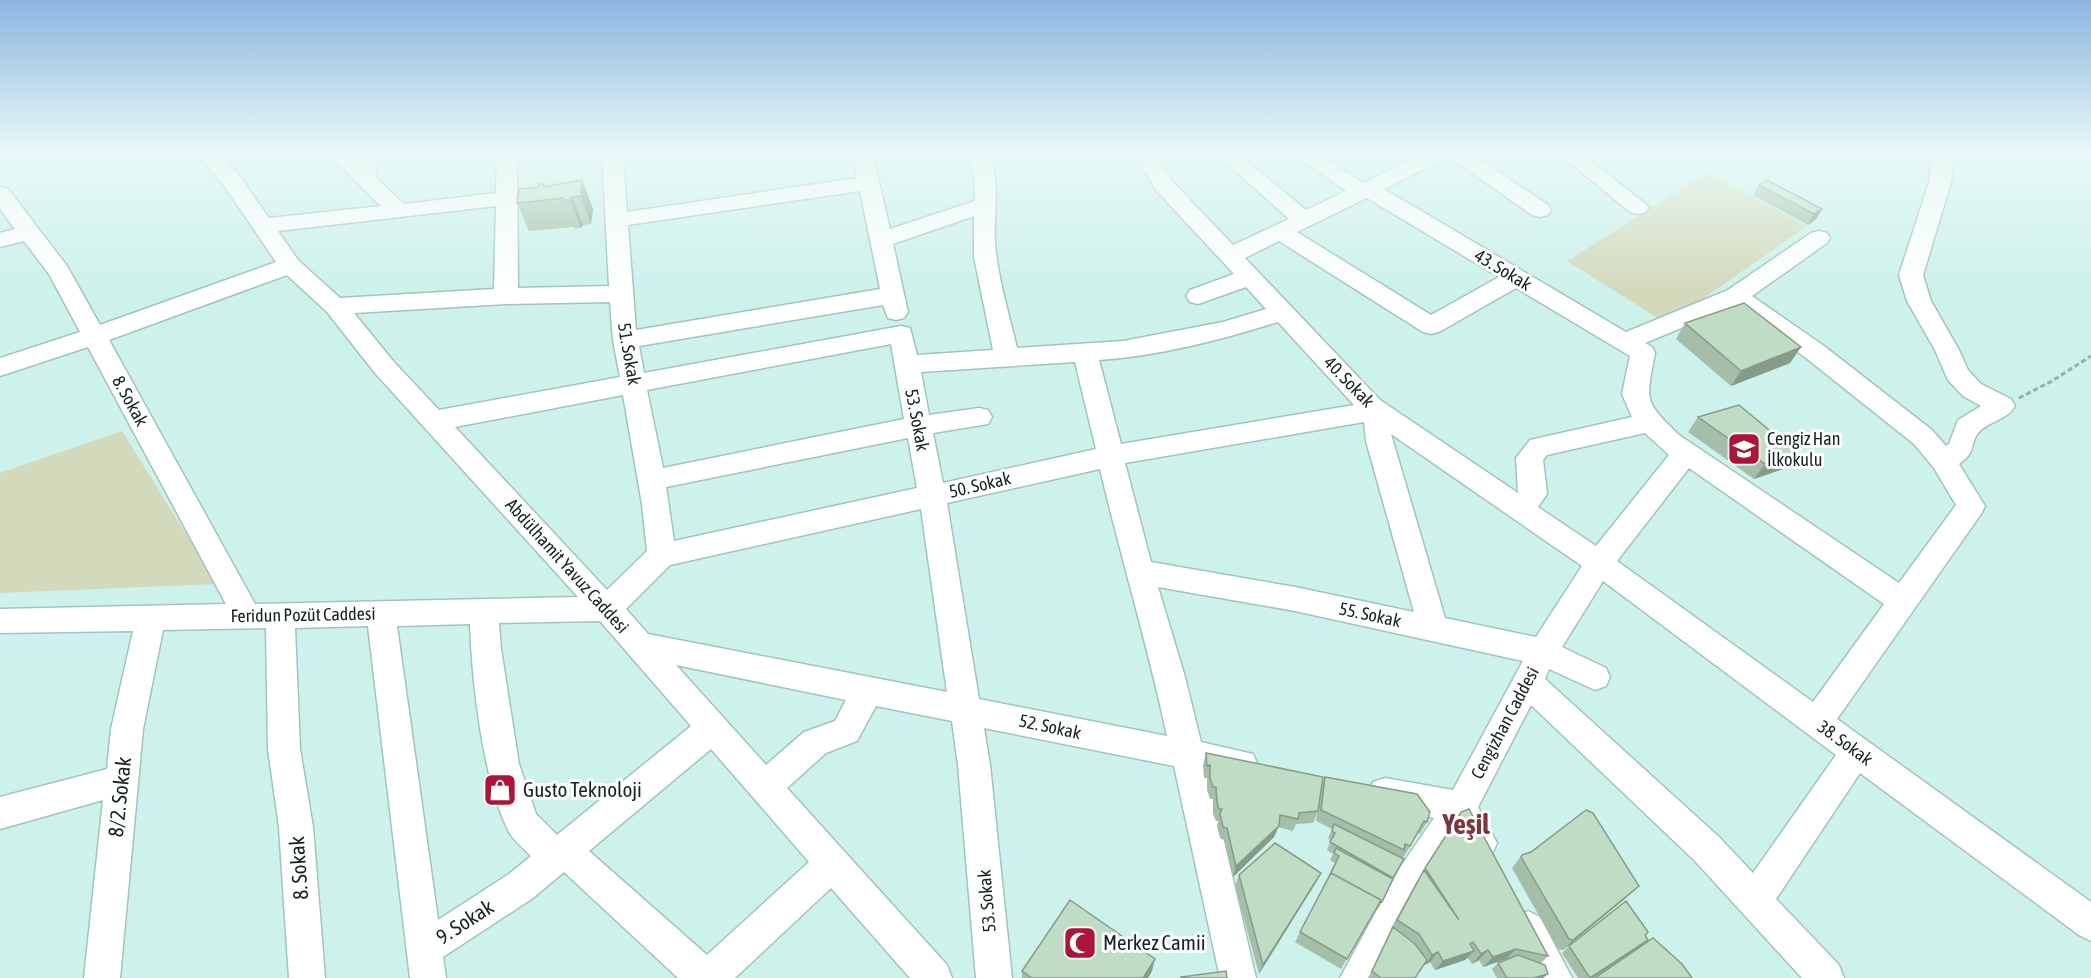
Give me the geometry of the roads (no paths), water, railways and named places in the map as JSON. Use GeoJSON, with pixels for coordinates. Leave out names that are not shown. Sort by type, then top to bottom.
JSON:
{"type":"FeatureCollection","features":[{"type":"Feature","properties":{"kind":"street","name":"8. Sokak"},"geometry":{"type":"LineString","coordinates":[[3,198],[59,272],[248,616]]}},
{"type":"Feature","properties":{"kind":"street","name":"Abdülhamit Yavuz Caddesi"},"geometry":{"type":"LineString","coordinates":[[244,198],[290,265],[334,306],[384,367],[607,609],[934,978]]}},
{"type":"Feature","properties":{"kind":"street"},"geometry":{"type":"LineString","coordinates":[[385,198],[399,211]]}},
{"type":"Feature","properties":{"kind":"street"},"geometry":{"type":"LineString","coordinates":[[263,226],[507,198],[506,296]]}},
{"type":"Feature","properties":{"kind":"street","name":"51. Sokak"},"geometry":{"type":"LineString","coordinates":[[615,198],[625,340],[652,480],[661,555]]}},
{"type":"Feature","properties":{"kind":"street"},"geometry":{"type":"LineString","coordinates":[[616,219],[766,198]]}},
{"type":"Feature","properties":{"kind":"street","name":"53. Sokak"},"geometry":{"type":"LineString","coordinates":[[872,198],[932,496],[966,709],[974,765],[994,978]]}},
{"type":"Feature","properties":{"kind":"street"},"geometry":{"type":"LineString","coordinates":[[985,198],[984,243],[1007,358]]}},
{"type":"Feature","properties":{"kind":"street","name":"40. Sokak"},"geometry":{"type":"LineString","coordinates":[[1176,198],[1376,411],[1599,562]]}},
{"type":"Feature","properties":{"kind":"street"},"geometry":{"type":"LineString","coordinates":[[1278,198],[1304,220]]}},
{"type":"Feature","properties":{"kind":"street"},"geometry":{"type":"LineString","coordinates":[[1230,256],[1349,198]]}},
{"type":"Feature","properties":{"kind":"street","name":"43. Sokak"},"geometry":{"type":"LineString","coordinates":[[1378,198],[1634,348]]}},
{"type":"Feature","properties":{"kind":"street"},"geometry":{"type":"LineString","coordinates":[[1522,198],[1540,210]]}},
{"type":"Feature","properties":{"kind":"street"},"geometry":{"type":"LineString","coordinates":[[1626,198],[1638,207]]}},
{"type":"Feature","properties":{"kind":"street"},"geometry":{"type":"LineString","coordinates":[[1935,198],[1911,275],[1919,301],[1947,350],[1956,374],[1972,390],[2002,406],[1967,427],[1959,450],[1943,461]]}},
{"type":"Feature","properties":{"kind":"street"},"geometry":{"type":"LineString","coordinates":[[881,240],[985,204]]}},
{"type":"Feature","properties":{"kind":"street"},"geometry":{"type":"LineString","coordinates":[[1281,231],[1431,326],[1516,278]]}},
{"type":"Feature","properties":{"kind":"street"},"geometry":{"type":"LineString","coordinates":[[0,240],[29,232]]}},
{"type":"Feature","properties":{"kind":"street"},"geometry":{"type":"LineString","coordinates":[[1819,238],[1736,296],[1634,348],[1635,394],[1644,416],[1670,442],[1904,602]]}},
{"type":"Feature","properties":{"kind":"street"},"geometry":{"type":"LineString","coordinates":[[0,367],[94,336],[290,265]]}},
{"type":"Feature","properties":{"kind":"street"},"geometry":{"type":"LineString","coordinates":[[1198,296],[1249,277]]}},
{"type":"Feature","properties":{"kind":"street"},"geometry":{"type":"LineString","coordinates":[[334,306],[506,296],[621,294]]}},
{"type":"Feature","properties":{"kind":"street"},"geometry":{"type":"LineString","coordinates":[[625,340],[893,295]]}},
{"type":"Feature","properties":{"kind":"street"},"geometry":{"type":"LineString","coordinates":[[1736,296],[1867,391],[1923,437],[1943,461],[1971,506],[1817,722]]}},
{"type":"Feature","properties":{"kind":"street"},"geometry":{"type":"LineString","coordinates":[[907,364],[1122,350],[1224,330],[1283,312]]}},
{"type":"Feature","properties":{"kind":"street"},"geometry":{"type":"LineString","coordinates":[[434,421],[901,334]]}},
{"type":"Feature","properties":{"kind":"street"},"geometry":{"type":"LineString","coordinates":[[1085,352],[1139,572],[1170,677],[1238,978]]}},
{"type":"Feature","properties":{"kind":"street"},"geometry":{"type":"LineString","coordinates":[[1376,411],[1379,441],[1433,628]]}},
{"type":"Feature","properties":{"kind":"street","name":"50. Sokak"},"geometry":{"type":"LineString","coordinates":[[661,555],[1111,456],[1309,420],[1376,411]]}},
{"type":"Feature","properties":{"kind":"street"},"geometry":{"type":"LineString","coordinates":[[652,480],[918,426],[979,417]]}},
{"type":"Feature","properties":{"kind":"street"},"geometry":{"type":"LineString","coordinates":[[1521,509],[1533,494],[1529,458],[1539,447],[1650,422]]}},
{"type":"Feature","properties":{"kind":"street","name":"Cengizhan Caddesi"},"geometry":{"type":"LineString","coordinates":[[1358,978],[1413,878],[1461,807],[1543,652],[1599,562],[1686,453]]}},
{"type":"Feature","properties":{"kind":"street"},"geometry":{"type":"LineString","coordinates":[[607,609],[661,555]]}},
{"type":"Feature","properties":{"kind":"street","name":"38. Sokak"},"geometry":{"type":"LineString","coordinates":[[1599,562],[2091,922]]}},
{"type":"Feature","properties":{"kind":"street","name":"55. Sokak"},"geometry":{"type":"LineString","coordinates":[[1139,572],[1295,599],[1543,652],[1595,677]]}},
{"type":"Feature","properties":{"kind":"street","name":"Feridun Pozüt Caddesi"},"geometry":{"type":"LineString","coordinates":[[0,621],[607,609]]}},
{"type":"Feature","properties":{"kind":"street"},"geometry":{"type":"LineString","coordinates":[[484,612],[486,649],[503,764],[522,824],[678,956],[708,978],[833,863]]}},
{"type":"Feature","properties":{"kind":"street","name":"9. Sokak"},"geometry":{"type":"LineString","coordinates":[[381,614],[426,963]]}},
{"type":"Feature","properties":{"kind":"street","name":"8. Sokak"},"geometry":{"type":"LineString","coordinates":[[280,616],[284,749],[296,827],[307,978]]}},
{"type":"Feature","properties":{"kind":"street","name":"8/2. Sokak"},"geometry":{"type":"LineString","coordinates":[[102,978],[127,729],[151,618]]}},
{"type":"Feature","properties":{"kind":"street","name":"52. Sokak"},"geometry":{"type":"LineString","coordinates":[[639,645],[1266,770]]}},
{"type":"Feature","properties":{"kind":"street"},"geometry":{"type":"LineString","coordinates":[[1528,683],[1707,849],[1827,978]]}},
{"type":"Feature","properties":{"kind":"street"},"geometry":{"type":"LineString","coordinates":[[765,787],[815,742],[846,731],[868,690]]}},
{"type":"Feature","properties":{"kind":"street","name":"9. Sokak"},"geometry":{"type":"LineString","coordinates":[[426,963],[712,728]]}},
{"type":"Feature","properties":{"kind":"street"},"geometry":{"type":"LineString","coordinates":[[1755,900],[1857,751]]}},
{"type":"Feature","properties":{"kind":"street"},"geometry":{"type":"LineString","coordinates":[[0,813],[122,780]]}},
{"type":"Feature","properties":{"kind":"street"},"geometry":{"type":"LineString","coordinates":[[1358,787],[1461,807],[1494,867]]}},
{"type":"Feature","properties":{"kind":"street"},"geometry":{"type":"LineString","coordinates":[[1510,897],[1554,978]]}},
{"type":"Feature","properties":{"kind":"place","name":"Cengiz Han İlkokulu"},"geometry":{"type":"Point","coordinates":[1744,449]}},
{"type":"Feature","properties":{"kind":"place","name":"Gusto Teknoloji"},"geometry":{"type":"Point","coordinates":[500,790]}},
{"type":"Feature","properties":{"kind":"place","name":"Merkez Camii"},"geometry":{"type":"Point","coordinates":[1080,943]}},
{"type":"Feature","properties":{"kind":"district","name":"Yeşil"},"geometry":{"type":"Point","coordinates":[1466,824]}}]}
